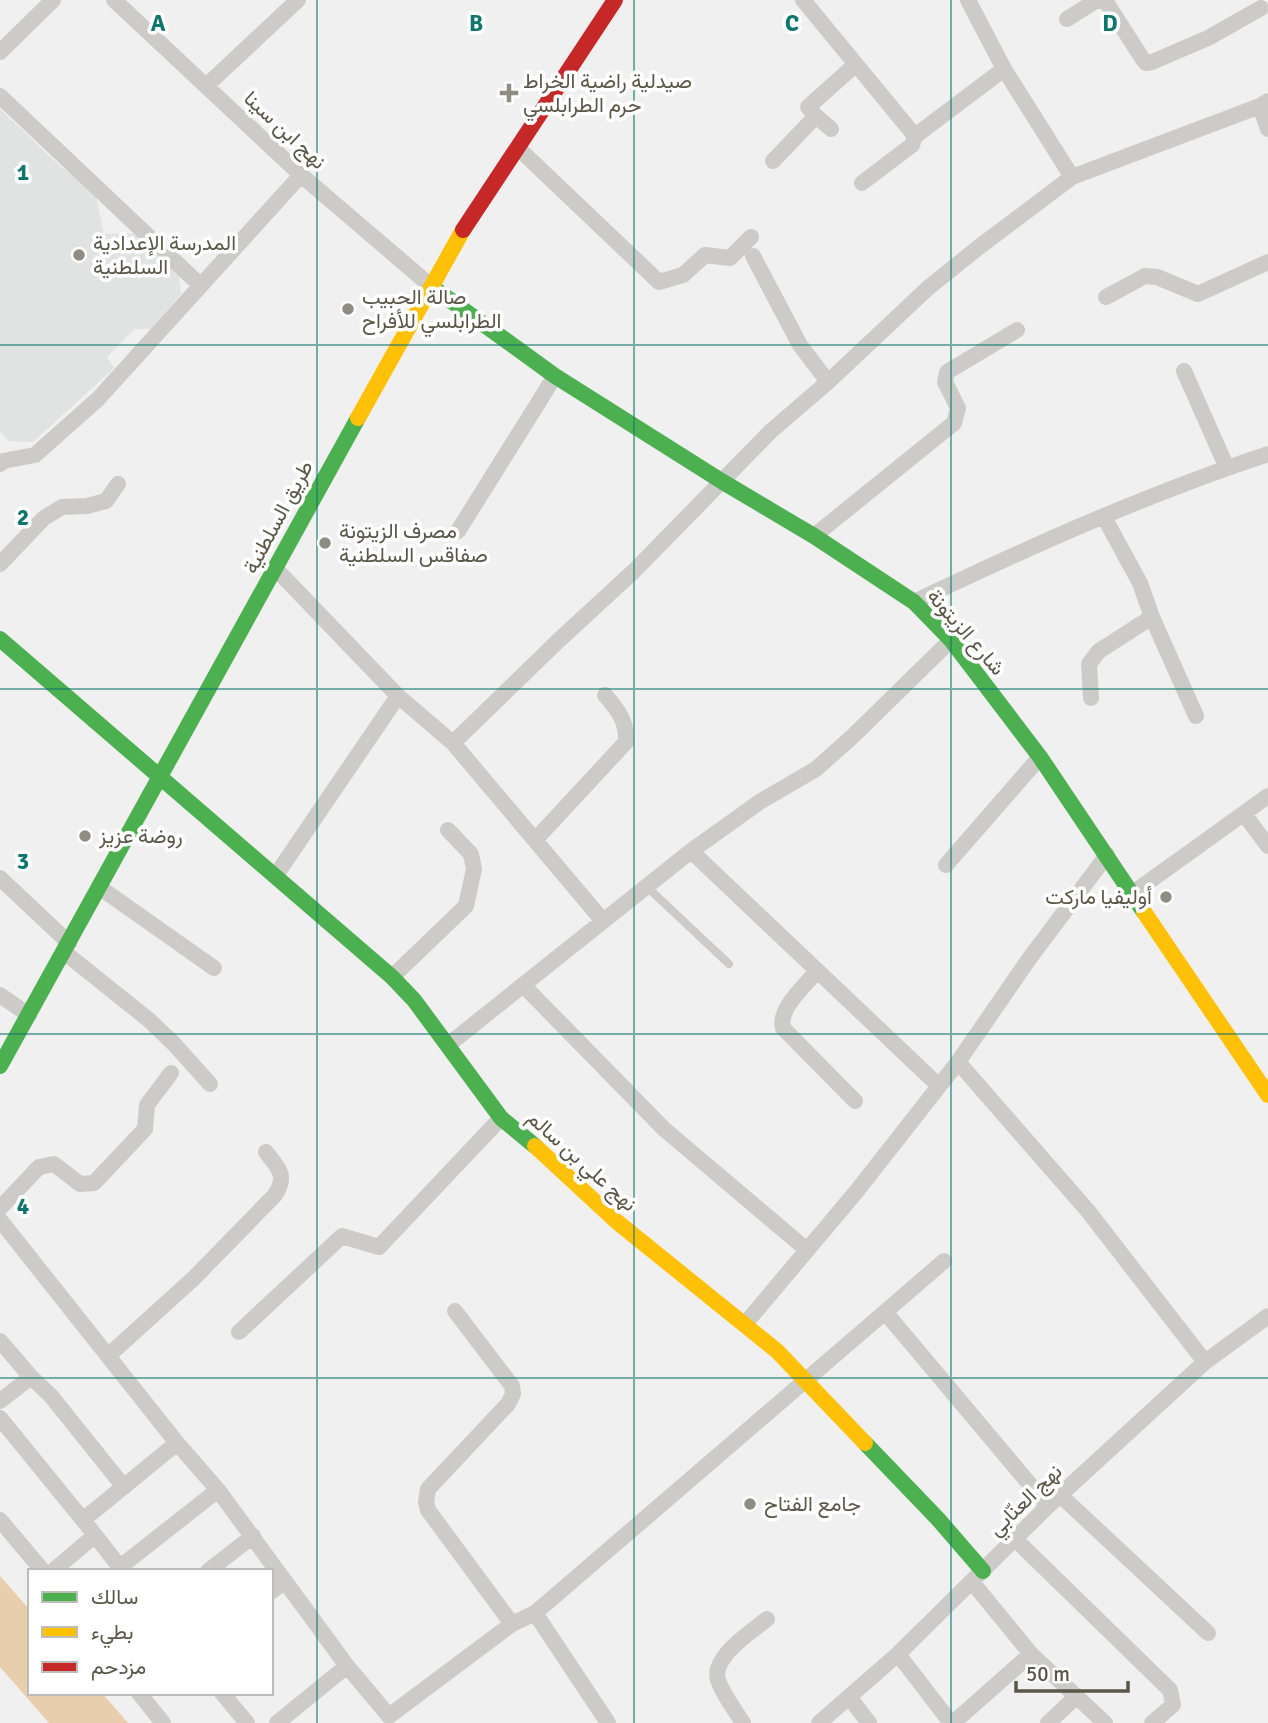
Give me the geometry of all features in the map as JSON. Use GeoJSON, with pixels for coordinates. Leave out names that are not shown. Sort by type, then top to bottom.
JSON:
{"type":"FeatureCollection","features":[{"type":"Feature","properties":{"kind":"street"},"geometry":{"type":"LineString","coordinates":[[0,52],[53,0]]}},
{"type":"Feature","properties":{"kind":"street","name":"نهج ابن سينا"},"geometry":{"type":"LineString","coordinates":[[114,0],[301,175],[432,287]]}},
{"type":"Feature","properties":{"kind":"street"},"geometry":{"type":"LineString","coordinates":[[206,86],[298,0]]}},
{"type":"Feature","properties":{"kind":"street","name":"طريق السلطنية"},"geometry":{"type":"LineString","coordinates":[[0,1066],[453,246],[615,0]]}},
{"type":"Feature","properties":{"kind":"street"},"geometry":{"type":"LineString","coordinates":[[803,0],[915,136]]}},
{"type":"Feature","properties":{"kind":"street"},"geometry":{"type":"LineString","coordinates":[[968,0],[1004,69],[1072,177]]}},
{"type":"Feature","properties":{"kind":"street"},"geometry":{"type":"LineString","coordinates":[[1067,19],[1097,0],[1106,2],[1142,58],[1146,62],[1152,62],[1217,34],[1261,8]]}},
{"type":"Feature","properties":{"kind":"street"},"geometry":{"type":"LineString","coordinates":[[831,129],[808,107],[855,65]]}},
{"type":"Feature","properties":{"kind":"street"},"geometry":{"type":"LineString","coordinates":[[862,183],[912,145],[915,136],[1004,69]]}},
{"type":"Feature","properties":{"kind":"street"},"geometry":{"type":"LineString","coordinates":[[0,96],[200,285]]}},
{"type":"Feature","properties":{"kind":"street"},"geometry":{"type":"LineString","coordinates":[[453,743],[634,571],[771,431],[828,382],[928,288],[1072,177],[1264,103],[1268,129]]}},
{"type":"Feature","properties":{"kind":"street"},"geometry":{"type":"LineString","coordinates":[[773,161],[816,116]]}},
{"type":"Feature","properties":{"kind":"street"},"geometry":{"type":"LineString","coordinates":[[518,148],[659,282],[682,275],[705,255],[730,258],[751,237]]}},
{"type":"Feature","properties":{"kind":"street"},"geometry":{"type":"LineString","coordinates":[[1,460],[35,455],[98,399],[301,175]]}},
{"type":"Feature","properties":{"kind":"street"},"geometry":{"type":"LineString","coordinates":[[752,256],[800,345],[828,382]]}},
{"type":"Feature","properties":{"kind":"street"},"geometry":{"type":"LineString","coordinates":[[1106,297],[1145,276],[1157,277],[1198,294],[1268,262]]}},
{"type":"Feature","properties":{"kind":"street","name":"شارع الزيتونة"},"geometry":{"type":"LineString","coordinates":[[432,287],[555,376],[814,536],[914,602],[951,640],[1040,757],[1268,1095]]}},
{"type":"Feature","properties":{"kind":"street"},"geometry":{"type":"LineString","coordinates":[[814,536],[954,423],[958,408],[945,383],[947,372],[1017,330]]}},
{"type":"Feature","properties":{"kind":"street"},"geometry":{"type":"LineString","coordinates":[[1184,372],[1227,468]]}},
{"type":"Feature","properties":{"kind":"street"},"geometry":{"type":"LineString","coordinates":[[458,531],[555,376]]}},
{"type":"Feature","properties":{"kind":"street"},"geometry":{"type":"LineString","coordinates":[[914,602],[1027,548],[1268,454]]}},
{"type":"Feature","properties":{"kind":"street"},"geometry":{"type":"LineString","coordinates":[[0,564],[44,518],[62,507],[87,506],[106,501],[118,484]]}},
{"type":"Feature","properties":{"kind":"street"},"geometry":{"type":"LineString","coordinates":[[1104,517],[1140,583],[1152,617],[1196,716]]}},
{"type":"Feature","properties":{"kind":"street"},"geometry":{"type":"LineString","coordinates":[[275,568],[398,696],[453,743],[603,921]]}},
{"type":"Feature","properties":{"kind":"street"},"geometry":{"type":"LineString","coordinates":[[1091,698],[1089,664],[1099,651],[1152,617]]}},
{"type":"Feature","properties":{"kind":"street","name":"نهج علي بن سالم"},"geometry":{"type":"LineString","coordinates":[[0,639],[392,976],[449,1045],[501,1118],[616,1221],[745,1324],[807,1381],[938,1519],[977,1577]]}},
{"type":"Feature","properties":{"kind":"street"},"geometry":{"type":"LineString","coordinates":[[449,1045],[691,851],[761,801],[816,769],[951,640]]}},
{"type":"Feature","properties":{"kind":"street"},"geometry":{"type":"LineString","coordinates":[[536,839],[626,742],[625,724],[620,712],[605,695]]}},
{"type":"Feature","properties":{"kind":"street"},"geometry":{"type":"LineString","coordinates":[[276,875],[398,696]]}},
{"type":"Feature","properties":{"kind":"street"},"geometry":{"type":"LineString","coordinates":[[946,865],[1040,757]]}},
{"type":"Feature","properties":{"kind":"street"},"geometry":{"type":"LineString","coordinates":[[1133,893],[1268,796]]}},
{"type":"Feature","properties":{"kind":"street"},"geometry":{"type":"LineString","coordinates":[[1244,814],[1268,846]]}},
{"type":"Feature","properties":{"kind":"street"},"geometry":{"type":"LineString","coordinates":[[392,976],[466,906],[474,869],[471,854],[448,830]]}},
{"type":"Feature","properties":{"kind":"street"},"geometry":{"type":"LineString","coordinates":[[691,851],[939,1086]]}},
{"type":"Feature","properties":{"kind":"street"},"geometry":{"type":"LineString","coordinates":[[745,1324],[856,1192],[958,1062],[1029,959],[1107,855]]}},
{"type":"Feature","properties":{"kind":"street"},"geometry":{"type":"LineString","coordinates":[[0,878],[66,947],[174,1044],[210,1084]]}},
{"type":"Feature","properties":{"kind":"street"},"geometry":{"type":"LineString","coordinates":[[99,887],[214,968]]}},
{"type":"Feature","properties":{"kind":"street"},"geometry":{"type":"LineString","coordinates":[[817,971],[786,1009],[782,1019],[783,1028],[855,1101]]}},
{"type":"Feature","properties":{"kind":"street"},"geometry":{"type":"LineString","coordinates":[[524,986],[664,1129],[807,1251]]}},
{"type":"Feature","properties":{"kind":"street"},"geometry":{"type":"LineString","coordinates":[[0,995],[29,1015]]}},
{"type":"Feature","properties":{"kind":"street"},"geometry":{"type":"LineString","coordinates":[[958,1062],[1088,1211],[1205,1362]]}},
{"type":"Feature","properties":{"kind":"street"},"geometry":{"type":"LineString","coordinates":[[0,1208],[40,1167],[54,1164],[80,1184],[94,1183],[145,1129],[147,1105],[172,1073]]}},
{"type":"Feature","properties":{"kind":"street"},"geometry":{"type":"LineString","coordinates":[[239,1332],[342,1236],[380,1247],[501,1118]]}},
{"type":"Feature","properties":{"kind":"street"},"geometry":{"type":"LineString","coordinates":[[109,1355],[194,1278],[275,1195],[282,1185],[282,1179],[280,1171],[266,1152]]}},
{"type":"Feature","properties":{"kind":"street"},"geometry":{"type":"LineString","coordinates":[[0,1220],[177,1443],[218,1490],[385,1720],[512,1624],[535,1613],[944,1261]]}},
{"type":"Feature","properties":{"kind":"street"},"geometry":{"type":"LineString","coordinates":[[455,1311],[512,1386],[513,1394],[508,1404],[428,1489],[426,1502],[428,1510],[512,1624]]}},
{"type":"Feature","properties":{"kind":"street"},"geometry":{"type":"LineString","coordinates":[[885,1312],[1054,1500],[1208,1633]]}},
{"type":"Feature","properties":{"kind":"street","name":"نهج العنّابي"},"geometry":{"type":"LineString","coordinates":[[819,1723],[898,1654],[1054,1500],[1205,1362],[1268,1315]]}},
{"type":"Feature","properties":{"kind":"street"},"geometry":{"type":"LineString","coordinates":[[0,1341],[51,1396],[124,1487]]}},
{"type":"Feature","properties":{"kind":"street"},"geometry":{"type":"LineString","coordinates":[[0,1401],[31,1377]]}},
{"type":"Feature","properties":{"kind":"street"},"geometry":{"type":"LineString","coordinates":[[0,1418],[121,1569],[218,1490]]}},
{"type":"Feature","properties":{"kind":"street"},"geometry":{"type":"LineString","coordinates":[[83,1520],[177,1443]]}},
{"type":"Feature","properties":{"kind":"street"},"geometry":{"type":"LineString","coordinates":[[0,1520],[41,1569]]}},
{"type":"Feature","properties":{"kind":"street"},"geometry":{"type":"LineString","coordinates":[[55,1569],[94,1536]]}},
{"type":"Feature","properties":{"kind":"street"},"geometry":{"type":"LineString","coordinates":[[211,1569],[253,1536]]}},
{"type":"Feature","properties":{"kind":"street"},"geometry":{"type":"LineString","coordinates":[[1015,1539],[1170,1690],[1173,1705],[1152,1723]]}},
{"type":"Feature","properties":{"kind":"street"},"geometry":{"type":"LineString","coordinates":[[977,1577],[1031,1654],[1105,1723]]}},
{"type":"Feature","properties":{"kind":"street"},"geometry":{"type":"LineString","coordinates":[[273,1590],[285,1581]]}},
{"type":"Feature","properties":{"kind":"street"},"geometry":{"type":"LineString","coordinates":[[535,1613],[608,1723]]}},
{"type":"Feature","properties":{"kind":"street"},"geometry":{"type":"LineString","coordinates":[[743,1723],[721,1688],[717,1677],[718,1666],[723,1657],[767,1619]]}},
{"type":"Feature","properties":{"kind":"street"},"geometry":{"type":"LineString","coordinates":[[898,1654],[952,1723],[1031,1654]]}},
{"type":"Feature","properties":{"kind":"street"},"geometry":{"type":"LineString","coordinates":[[277,1723],[347,1666]]}},
{"type":"Feature","properties":{"kind":"street"},"geometry":{"type":"LineString","coordinates":[[141,1695],[163,1723]]}},
{"type":"Feature","properties":{"kind":"street"},"geometry":{"type":"LineString","coordinates":[[224,1695],[247,1723]]}},
{"type":"Feature","properties":{"kind":"street"},"geometry":{"type":"LineString","coordinates":[[1048,1723],[1077,1696]]}},
{"type":"Feature","properties":{"kind":"street"},"geometry":{"type":"LineString","coordinates":[[849,1697],[869,1723]]}},
{"type":"Feature","properties":{"kind":"lane"},"geometry":{"type":"LineString","coordinates":[[646,886],[729,964]]}},
{"type":"Feature","properties":{"kind":"shaded area","name":"المدرسة الإعدادية السلطنية"},"geometry":{"type":"Polygon","coordinates":[[[0,109],[58,164],[95,192],[104,234],[134,233],[179,276],[181,294],[151,329],[134,329],[107,357],[114,368],[33,442],[9,441],[0,432],[0,109]]]}},
{"type":"Feature","properties":{"kind":"shaded area"},"geometry":{"type":"Polygon","coordinates":[[[0,1576],[28,1608],[28,1695],[104,1695],[128,1723],[49,1723],[0,1667],[0,1576]]]}},
{"type":"Feature","properties":{"kind":"traffic: fast"},"geometry":{"type":"LineString","coordinates":[[432,287],[555,376],[814,536],[914,602],[951,640],[1040,757],[1144,912]]}},
{"type":"Feature","properties":{"kind":"traffic: fast"},"geometry":{"type":"LineString","coordinates":[[0,1066],[358,418]]}},
{"type":"Feature","properties":{"kind":"traffic: fast"},"geometry":{"type":"LineString","coordinates":[[0,639],[392,977],[414,1000],[501,1118],[535,1146]]}},
{"type":"Feature","properties":{"kind":"traffic: fast"},"geometry":{"type":"LineString","coordinates":[[865,1443],[938,1519],[983,1571]]}},
{"type":"Feature","properties":{"kind":"traffic: slow"},"geometry":{"type":"LineString","coordinates":[[358,418],[463,230]]}},
{"type":"Feature","properties":{"kind":"traffic: slow"},"geometry":{"type":"LineString","coordinates":[[1144,912],[1268,1095]]}},
{"type":"Feature","properties":{"kind":"traffic: slow"},"geometry":{"type":"LineString","coordinates":[[535,1146],[616,1221],[777,1351],[865,1443]]}},
{"type":"Feature","properties":{"kind":"traffic: jam"},"geometry":{"type":"LineString","coordinates":[[463,230],[615,0]]}},
{"type":"Feature","properties":{"kind":"place","name":"صيدلية راضية الخراط حرم الطرابلسي"},"geometry":{"type":"Point","coordinates":[509,93]}},
{"type":"Feature","properties":{"kind":"place","name":"المدرسة الإعدادية السلطنية"},"geometry":{"type":"Point","coordinates":[79,255]}},
{"type":"Feature","properties":{"kind":"place","name":"صالة الحبيب الطرابلسي للأفراح"},"geometry":{"type":"Point","coordinates":[348,309]}},
{"type":"Feature","properties":{"kind":"place","name":"مصرف الزيتونة صفاقس السلطنية"},"geometry":{"type":"Point","coordinates":[325,543]}},
{"type":"Feature","properties":{"kind":"place","name":"روضة عزيز"},"geometry":{"type":"Point","coordinates":[85,836]}},
{"type":"Feature","properties":{"kind":"place","name":"أوليفيا ماركت"},"geometry":{"type":"Point","coordinates":[1166,897]}},
{"type":"Feature","properties":{"kind":"place","name":"جامع الفتاح"},"geometry":{"type":"Point","coordinates":[750,1504]}}]}
